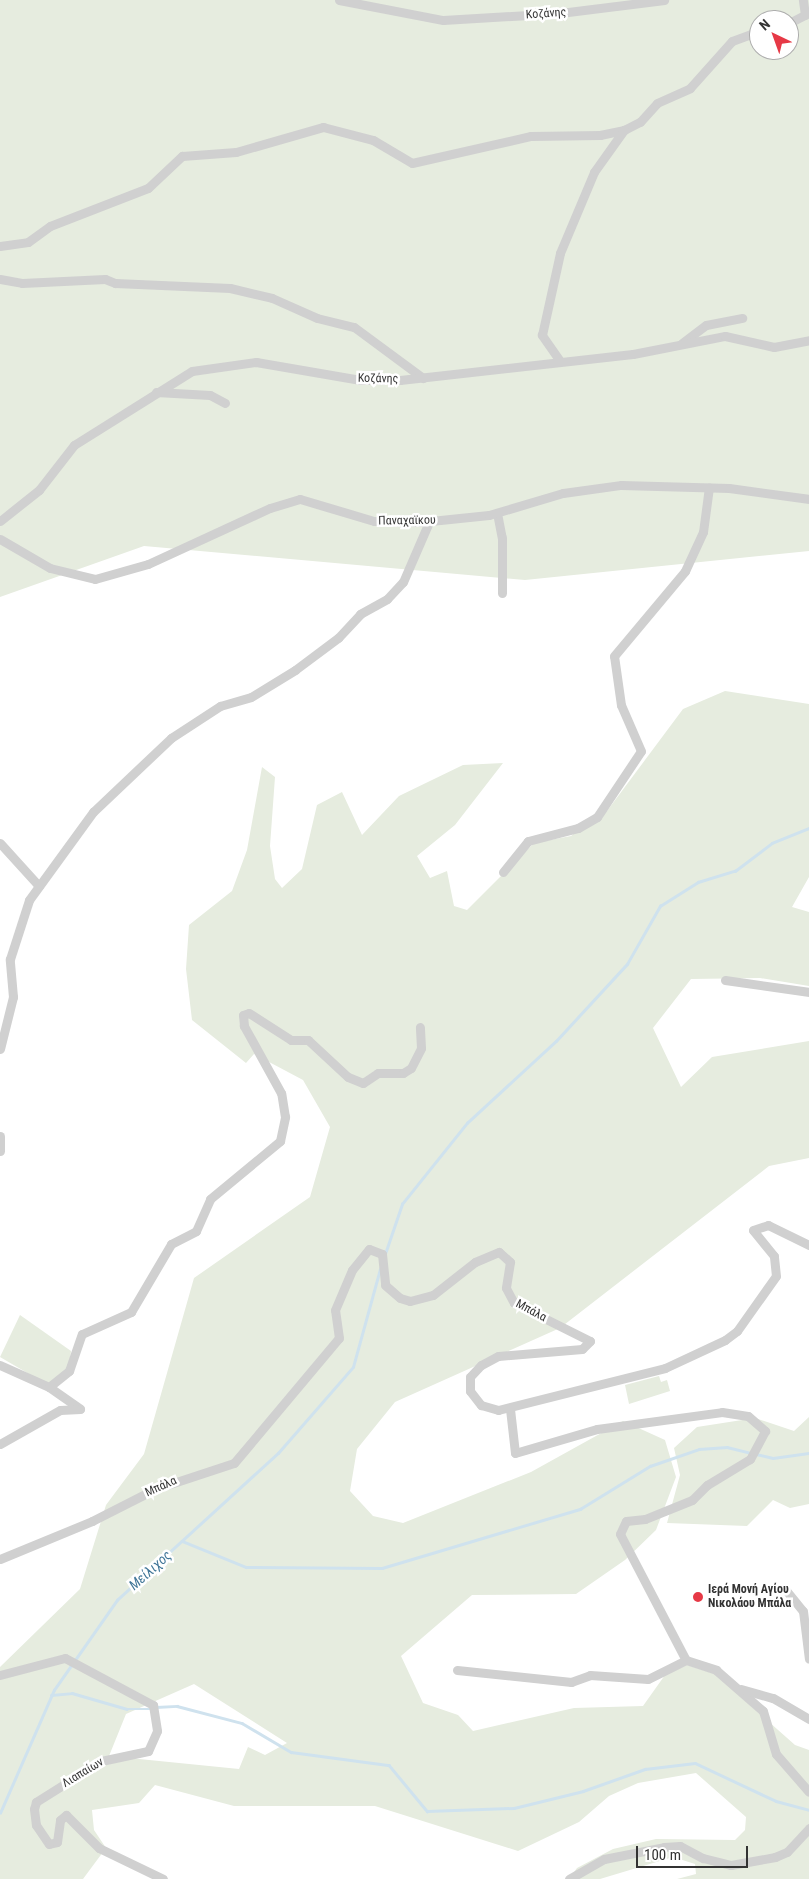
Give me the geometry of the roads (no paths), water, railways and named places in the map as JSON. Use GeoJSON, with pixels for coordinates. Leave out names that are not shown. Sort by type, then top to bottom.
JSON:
{"type":"FeatureCollection","features":[{"type":"Feature","properties":{"kind":"street","name":"Κοζάνης"},"geometry":{"type":"LineString","coordinates":[[339,0],[442,20],[560,13],[664,0]]}},
{"type":"Feature","properties":{"kind":"street"},"geometry":{"type":"LineString","coordinates":[[799,18],[805,15],[803,0]]}},
{"type":"Feature","properties":{"kind":"street"},"geometry":{"type":"LineString","coordinates":[[0,246],[28,242],[50,226],[148,188],[182,156],[236,152],[323,127],[373,140],[412,163],[531,136],[600,135],[624,130],[640,122],[657,103],[690,88],[732,41],[749,35]]}},
{"type":"Feature","properties":{"kind":"street"},"geometry":{"type":"LineString","coordinates":[[560,361],[542,335],[560,253],[594,172],[624,130]]}},
{"type":"Feature","properties":{"kind":"street"},"geometry":{"type":"LineString","coordinates":[[0,279],[22,283],[105,279],[115,283],[230,288],[272,298],[317,318],[354,327],[423,378]]}},
{"type":"Feature","properties":{"kind":"street"},"geometry":{"type":"LineString","coordinates":[[680,344],[706,325],[742,318]]}},
{"type":"Feature","properties":{"kind":"street","name":"Κοζάνης"},"geometry":{"type":"LineString","coordinates":[[0,521],[39,490],[74,445],[192,371],[256,362],[360,380],[423,378],[560,361],[725,336],[774,347],[808,341]]}},
{"type":"Feature","properties":{"kind":"street"},"geometry":{"type":"LineString","coordinates":[[156,392],[210,395],[225,403]]}},
{"type":"Feature","properties":{"kind":"street","name":"Παναχαϊκου"},"geometry":{"type":"LineString","coordinates":[[0,539],[50,568],[95,579],[148,564],[294,500],[315,500],[378,522],[429,522],[497,513],[594,487],[709,487],[809,499]]}},
{"type":"Feature","properties":{"kind":"street"},"geometry":{"type":"LineString","coordinates":[[504,872],[528,841],[578,828],[597,817],[641,751],[621,705],[614,656],[685,571],[703,532],[709,487]]}},
{"type":"Feature","properties":{"kind":"street"},"geometry":{"type":"LineString","coordinates":[[497,513],[502,538],[502,593]]}},
{"type":"Feature","properties":{"kind":"street"},"geometry":{"type":"LineString","coordinates":[[0,1050],[12,997],[11,956],[30,896],[97,806],[171,738],[220,706],[252,696],[296,670],[360,614],[387,599],[403,582],[429,522]]}},
{"type":"Feature","properties":{"kind":"street"},"geometry":{"type":"LineString","coordinates":[[0,843],[39,886]]}},
{"type":"Feature","properties":{"kind":"street"},"geometry":{"type":"LineString","coordinates":[[725,980],[809,992]]}},
{"type":"Feature","properties":{"kind":"street"},"geometry":{"type":"LineString","coordinates":[[49,1387],[69,1371],[82,1334],[131,1312],[171,1244],[196,1231],[210,1199],[280,1141],[285,1117],[281,1093],[244,1026],[243,1015],[249,1013],[291,1040],[308,1040],[348,1077],[363,1083],[378,1073],[403,1073],[411,1068],[421,1048],[420,1027]]}},
{"type":"Feature","properties":{"kind":"street"},"geometry":{"type":"LineString","coordinates":[[0,1136],[0,1151]]}},
{"type":"Feature","properties":{"kind":"street","name":"Μπάλα"},"geometry":{"type":"LineString","coordinates":[[0,1559],[92,1521],[155,1488],[234,1462],[339,1338],[335,1310],[352,1270],[369,1249],[382,1254],[382,1274],[385,1285],[400,1298],[422,1300],[490,1253],[499,1252],[510,1262],[506,1288],[514,1303],[590,1341],[582,1349],[498,1356],[475,1370],[469,1383],[474,1399],[488,1409],[510,1408],[665,1368],[725,1340],[737,1331],[776,1276],[774,1256],[753,1230],[768,1225],[809,1244]]}},
{"type":"Feature","properties":{"kind":"street"},"geometry":{"type":"LineString","coordinates":[[0,1365],[49,1387],[78,1405],[79,1411],[60,1410],[0,1444]]}},
{"type":"Feature","properties":{"kind":"street"},"geometry":{"type":"LineString","coordinates":[[510,1408],[515,1453],[597,1429],[722,1412],[748,1416],[765,1431],[750,1458],[707,1485],[692,1500],[645,1520],[626,1521],[620,1534],[686,1660],[716,1670],[741,1689],[763,1711],[778,1758],[809,1792]]}},
{"type":"Feature","properties":{"kind":"street"},"geometry":{"type":"LineString","coordinates":[[785,1588],[806,1614],[809,1659]]}},
{"type":"Feature","properties":{"kind":"street","name":"Λιαπαίων"},"geometry":{"type":"LineString","coordinates":[[0,1675],[58,1659],[73,1663],[155,1708],[157,1731],[148,1751],[100,1761],[36,1802],[34,1808],[36,1825],[50,1844],[57,1842],[60,1820],[66,1815],[99,1848],[163,1879]]}},
{"type":"Feature","properties":{"kind":"street"},"geometry":{"type":"LineString","coordinates":[[457,1670],[570,1682],[590,1675],[648,1679],[686,1660]]}},
{"type":"Feature","properties":{"kind":"street"},"geometry":{"type":"LineString","coordinates":[[741,1689],[773,1698],[809,1719]]}},
{"type":"Feature","properties":{"kind":"street"},"geometry":{"type":"LineString","coordinates":[[569,1879],[604,1859],[664,1847],[680,1846],[703,1858],[731,1865],[775,1857],[787,1852],[809,1828]]}},
{"type":"Feature","properties":{"kind":"waterway"},"geometry":{"type":"LineString","coordinates":[[385,1254],[402,1204],[467,1123],[556,1041],[627,964],[660,906],[698,882],[735,871],[772,843],[809,828]]}},
{"type":"Feature","properties":{"kind":"waterway","name":"Μείλιχος"},"geometry":{"type":"LineString","coordinates":[[0,1813],[54,1690],[117,1600],[278,1453],[353,1367],[380,1269]]}},
{"type":"Feature","properties":{"kind":"waterway"},"geometry":{"type":"LineString","coordinates":[[182,1541],[246,1567],[382,1568],[580,1509],[650,1466],[699,1449],[727,1447],[751,1453]]}},
{"type":"Feature","properties":{"kind":"waterway"},"geometry":{"type":"LineString","coordinates":[[756,1454],[773,1458],[809,1453]]}},
{"type":"Feature","properties":{"kind":"waterway"},"geometry":{"type":"LineString","coordinates":[[51,1695],[72,1693],[127,1709],[151,1709]]}},
{"type":"Feature","properties":{"kind":"waterway"},"geometry":{"type":"LineString","coordinates":[[156,1707],[177,1706],[242,1723],[291,1752],[389,1765],[427,1811],[514,1808],[583,1791],[645,1769],[695,1763],[776,1801],[809,1810]]}},
{"type":"Feature","properties":{"kind":"place","name":"Ιερά Μονή Αγίου Νικολάου Μπάλα"},"geometry":{"type":"Point","coordinates":[698,1597]}}]}
